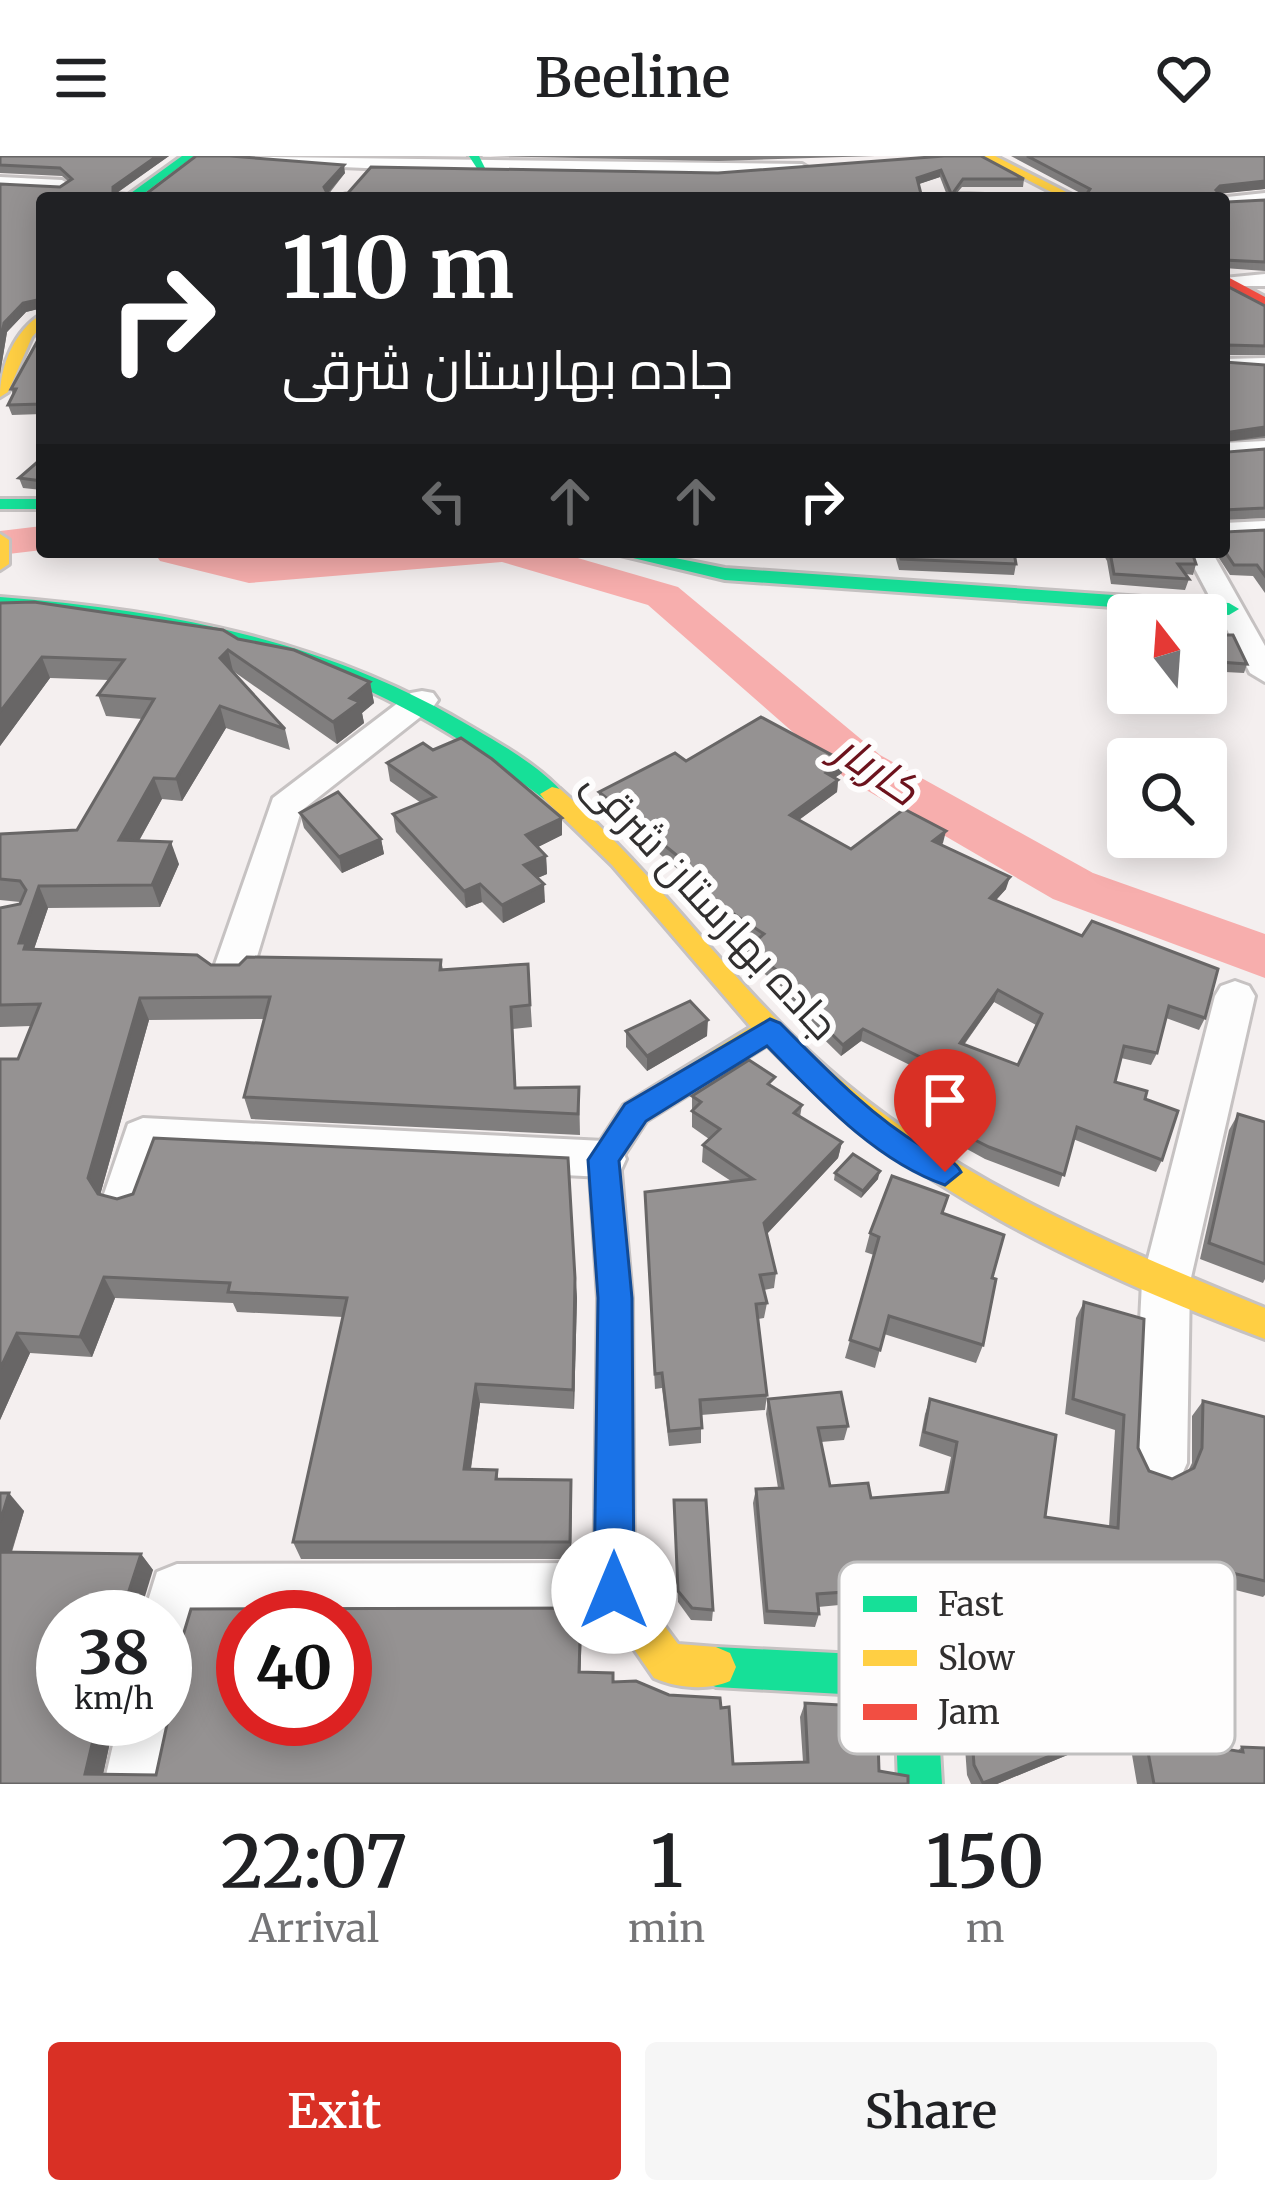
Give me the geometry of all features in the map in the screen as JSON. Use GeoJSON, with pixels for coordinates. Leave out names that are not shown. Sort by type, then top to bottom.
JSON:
{"type":"FeatureCollection","features":[{"type":"Feature","properties":{"kind":"street"},"geometry":{"type":"LineString","coordinates":[[138,192],[189,156]]}},
{"type":"Feature","properties":{"kind":"street"},"geometry":{"type":"LineString","coordinates":[[203,156],[366,165],[610,156]]}},
{"type":"Feature","properties":{"kind":"street"},"geometry":{"type":"LineString","coordinates":[[986,156],[1060,192]]}},
{"type":"Feature","properties":{"kind":"street"},"geometry":{"type":"LineString","coordinates":[[478,162],[562,176],[814,168]]}},
{"type":"Feature","properties":{"kind":"street"},"geometry":{"type":"LineString","coordinates":[[350,180],[366,165]]}},
{"type":"Feature","properties":{"kind":"street"},"geometry":{"type":"LineString","coordinates":[[718,171],[728,190]]}},
{"type":"Feature","properties":{"kind":"street"},"geometry":{"type":"LineString","coordinates":[[0,182],[62,185]]}},
{"type":"Feature","properties":{"kind":"street"},"geometry":{"type":"LineString","coordinates":[[0,197],[36,198]]}},
{"type":"Feature","properties":{"kind":"street"},"geometry":{"type":"LineString","coordinates":[[1230,200],[1265,199]]}},
{"type":"Feature","properties":{"kind":"street"},"geometry":{"type":"LineString","coordinates":[[1230,280],[1265,280]]}},
{"type":"Feature","properties":{"kind":"street"},"geometry":{"type":"LineString","coordinates":[[1230,282],[1265,304]]}},
{"type":"Feature","properties":{"kind":"street"},"geometry":{"type":"LineString","coordinates":[[0,392],[36,331]]}},
{"type":"Feature","properties":{"kind":"street"},"geometry":{"type":"LineString","coordinates":[[1230,364],[1265,364]]}},
{"type":"Feature","properties":{"kind":"street"},"geometry":{"type":"LineString","coordinates":[[1230,450],[1265,448]]}},
{"type":"Feature","properties":{"kind":"street"},"geometry":{"type":"LineString","coordinates":[[0,504],[36,504]]}},
{"type":"Feature","properties":{"kind":"street"},"geometry":{"type":"LineString","coordinates":[[1230,531],[1265,530]]}},
{"type":"Feature","properties":{"kind":"street"},"geometry":{"type":"LineString","coordinates":[[0,540],[0,560]]}},
{"type":"Feature","properties":{"kind":"street"},"geometry":{"type":"LineString","coordinates":[[646,558],[725,574],[1229,610]]}},
{"type":"Feature","properties":{"kind":"street"},"geometry":{"type":"LineString","coordinates":[[1201,558],[1265,673]]}},
{"type":"Feature","properties":{"kind":"street","name":"جاده بهارستان شرقی"},"geometry":{"type":"LineString","coordinates":[[0,603],[131,610],[193,622],[356,668],[422,700],[479,737],[577,815],[770,1030],[826,1087],[909,1154],[1166,1282],[1265,1324]]}},
{"type":"Feature","properties":{"kind":"street"},"geometry":{"type":"LineString","coordinates":[[232,973],[285,806],[422,700]]}},
{"type":"Feature","properties":{"kind":"street"},"geometry":{"type":"LineString","coordinates":[[1160,1463],[1166,1282],[1235,995]]}},
{"type":"Feature","properties":{"kind":"street"},"geometry":{"type":"LineString","coordinates":[[770,1030],[635,1113],[604,1160],[615,1298],[614,1591],[668,1664],[839,1674]]}},
{"type":"Feature","properties":{"kind":"street"},"geometry":{"type":"LineString","coordinates":[[126,1197],[143,1136],[604,1160]]}},
{"type":"Feature","properties":{"kind":"street"},"geometry":{"type":"LineString","coordinates":[[192,1592],[614,1591]]}},
{"type":"Feature","properties":{"kind":"street"},"geometry":{"type":"LineString","coordinates":[[134,1784],[143,1746]]}},
{"type":"Feature","properties":{"kind":"street"},"geometry":{"type":"LineString","coordinates":[[919,1754],[920,1784]]}},
{"type":"Feature","properties":{"kind":"building"},"geometry":{"type":"Polygon","coordinates":[[[0,156],[157,156],[113,187],[113,192],[36,192],[36,300],[23,303],[4,323],[0,347],[0,184],[60,187],[72,179],[60,168],[0,165],[0,156]]]}},
{"type":"Feature","properties":{"kind":"building"},"geometry":{"type":"Polygon","coordinates":[[[196,156],[344,165],[324,187],[326,192],[149,192],[196,156]]]}},
{"type":"Feature","properties":{"kind":"building"},"geometry":{"type":"Polygon","coordinates":[[[981,156],[1024,179],[963,179],[950,192],[941,170],[917,178],[920,192],[349,192],[371,167],[718,173],[981,156]]]}},
{"type":"Feature","properties":{"kind":"building"},"geometry":{"type":"Polygon","coordinates":[[[1027,156],[1265,156],[1265,181],[1216,190],[1088,192],[1090,189],[1027,156]]]}},
{"type":"Feature","properties":{"kind":"building"},"geometry":{"type":"Polygon","coordinates":[[[1265,200],[1265,262],[1230,260],[1230,202],[1265,200]]]}},
{"type":"Feature","properties":{"kind":"building"},"geometry":{"type":"Polygon","coordinates":[[[1230,288],[1265,306],[1265,346],[1230,345],[1230,288]]]}},
{"type":"Feature","properties":{"kind":"building"},"geometry":{"type":"Polygon","coordinates":[[[36,344],[36,404],[8,405],[16,389],[11,389],[36,344]]]}},
{"type":"Feature","properties":{"kind":"building"},"geometry":{"type":"Polygon","coordinates":[[[1230,362],[1265,365],[1265,427],[1230,432],[1230,362]]]}},
{"type":"Feature","properties":{"kind":"building"},"geometry":{"type":"Polygon","coordinates":[[[1265,449],[1265,508],[1230,510],[1230,452],[1265,449]]]}},
{"type":"Feature","properties":{"kind":"building"},"geometry":{"type":"Polygon","coordinates":[[[36,463],[36,480],[19,478],[36,463]]]}},
{"type":"Feature","properties":{"kind":"building"},"geometry":{"type":"Polygon","coordinates":[[[1265,530],[1265,576],[1257,565],[1234,565],[1229,558],[1230,532],[1265,530]]]}},
{"type":"Feature","properties":{"kind":"building"},"geometry":{"type":"Polygon","coordinates":[[[1015,558],[1016,564],[901,559],[1015,558]]]}},
{"type":"Feature","properties":{"kind":"building"},"geometry":{"type":"Polygon","coordinates":[[[1111,558],[1194,558],[1196,564],[1178,564],[1189,579],[1114,574],[1111,558]]]}},
{"type":"Feature","properties":{"kind":"building"},"geometry":{"type":"Polygon","coordinates":[[[34,602],[223,630],[238,639],[294,650],[370,682],[350,698],[360,702],[333,722],[228,650],[220,658],[285,729],[220,706],[176,779],[154,778],[119,840],[171,842],[152,885],[39,886],[19,943],[26,943],[24,949],[197,955],[211,965],[239,965],[247,957],[441,960],[440,970],[528,964],[530,1005],[511,1007],[515,1088],[579,1087],[578,1114],[244,1097],[270,997],[140,998],[88,1178],[98,1194],[117,1199],[133,1194],[154,1138],[568,1158],[575,1278],[573,1390],[476,1384],[464,1469],[497,1470],[496,1479],[571,1480],[570,1542],[293,1542],[347,1298],[228,1292],[230,1283],[104,1277],[80,1337],[17,1333],[0,1369],[0,1059],[18,1059],[40,1004],[0,1005],[0,908],[20,904],[26,890],[20,881],[0,879],[0,834],[77,830],[154,699],[98,695],[124,660],[42,657],[0,712],[0,603],[34,602]]]}},
{"type":"Feature","properties":{"kind":"building"},"geometry":{"type":"Polygon","coordinates":[[[1227,635],[1233,635],[1247,664],[1227,663],[1227,635]]]}},
{"type":"Feature","properties":{"kind":"building"},"geometry":{"type":"Polygon","coordinates":[[[761,717],[843,761],[826,773],[838,780],[790,815],[851,849],[904,809],[946,831],[933,841],[1010,877],[990,898],[1082,936],[1092,921],[1218,969],[1205,1018],[1169,1006],[1157,1053],[1124,1046],[1115,1082],[1147,1091],[1145,1099],[1178,1111],[1162,1160],[1077,1127],[1064,1175],[989,1147],[969,1137],[972,1127],[902,1095],[922,1058],[863,1029],[843,1045],[790,993],[799,987],[747,948],[764,934],[701,892],[712,884],[599,792],[675,753],[686,761],[761,717]],[[998,990],[960,1043],[1018,1065],[1042,1014],[998,990]]]}},
{"type":"Feature","properties":{"kind":"building"},"geometry":{"type":"Polygon","coordinates":[[[461,738],[562,818],[526,835],[546,856],[524,865],[544,884],[502,905],[480,884],[464,891],[393,814],[435,797],[387,763],[423,743],[433,750],[461,738]]]}},
{"type":"Feature","properties":{"kind":"building"},"geometry":{"type":"Polygon","coordinates":[[[338,792],[381,839],[339,857],[300,813],[338,792]]]}},
{"type":"Feature","properties":{"kind":"building"},"geometry":{"type":"Polygon","coordinates":[[[690,1001],[708,1020],[647,1056],[626,1031],[690,1001]]]}},
{"type":"Feature","properties":{"kind":"building"},"geometry":{"type":"Polygon","coordinates":[[[749,1060],[775,1077],[768,1084],[802,1105],[794,1113],[842,1142],[764,1223],[776,1273],[760,1275],[767,1303],[756,1304],[767,1395],[700,1400],[702,1428],[669,1431],[662,1373],[655,1374],[645,1192],[753,1179],[703,1145],[720,1129],[692,1111],[701,1102],[692,1096],[749,1060]]]}},
{"type":"Feature","properties":{"kind":"building"},"geometry":{"type":"Polygon","coordinates":[[[1238,1114],[1265,1122],[1265,1264],[1209,1243],[1238,1114]]]}},
{"type":"Feature","properties":{"kind":"building"},"geometry":{"type":"Polygon","coordinates":[[[853,1154],[880,1171],[863,1191],[835,1173],[853,1154]]]}},
{"type":"Feature","properties":{"kind":"building"},"geometry":{"type":"Polygon","coordinates":[[[892,1176],[948,1196],[942,1213],[1004,1235],[992,1278],[996,1279],[983,1345],[889,1316],[880,1350],[850,1340],[879,1237],[870,1233],[892,1176]]]}},
{"type":"Feature","properties":{"kind":"building"},"geometry":{"type":"Polygon","coordinates":[[[1084,1302],[1144,1319],[1138,1448],[1149,1471],[1172,1479],[1194,1468],[1202,1448],[1203,1401],[1265,1417],[1265,1581],[1235,1574],[1235,1562],[839,1562],[839,1592],[817,1594],[819,1614],[767,1611],[756,1489],[783,1488],[768,1399],[841,1392],[848,1426],[818,1428],[830,1486],[868,1483],[871,1498],[948,1492],[957,1442],[924,1432],[930,1399],[1056,1435],[1045,1517],[1118,1528],[1124,1415],[1073,1399],[1084,1302]]]}},
{"type":"Feature","properties":{"kind":"building"},"geometry":{"type":"Polygon","coordinates":[[[0,1493],[9,1493],[0,1522],[0,1493]]]}},
{"type":"Feature","properties":{"kind":"building"},"geometry":{"type":"Polygon","coordinates":[[[674,1500],[706,1500],[713,1610],[692,1608],[678,1591],[674,1500]]]}},
{"type":"Feature","properties":{"kind":"building"},"geometry":{"type":"Polygon","coordinates":[[[0,1552],[141,1554],[129,1590],[36,1590],[36,1746],[92,1746],[85,1774],[156,1775],[162,1746],[192,1746],[192,1609],[216,1609],[216,1746],[372,1746],[372,1609],[581,1608],[579,1672],[613,1673],[613,1682],[636,1681],[669,1695],[720,1698],[721,1708],[729,1707],[733,1764],[808,1762],[805,1703],[839,1705],[839,1754],[878,1754],[879,1771],[908,1776],[908,1784],[0,1784],[0,1552]]]}},
{"type":"Feature","properties":{"kind":"building"},"geometry":{"type":"Polygon","coordinates":[[[1242,1747],[1265,1748],[1265,1784],[1154,1784],[1148,1754],[1235,1754],[1243,1752],[1242,1747]]]}},
{"type":"Feature","properties":{"kind":"building"},"geometry":{"type":"Polygon","coordinates":[[[973,1754],[1055,1754],[983,1783],[973,1754]]]}},
{"type":"Feature","properties":{"kind":"waterway","name":"کاربار"},"geometry":{"type":"LineString","coordinates":[[0,543],[36,539]]}},
{"type":"Feature","properties":{"kind":"waterway","name":"کاربار"},"geometry":{"type":"LineString","coordinates":[[200,558],[249,570],[412,558]]}},
{"type":"Feature","properties":{"kind":"waterway","name":"کاربار"},"geometry":{"type":"LineString","coordinates":[[533,558],[663,596],[862,766],[1073,886],[1265,957]]}},
{"type":"Feature","properties":{"kind":"traffic: fast"},"geometry":{"type":"LineString","coordinates":[[138,192],[189,156]]}},
{"type":"Feature","properties":{"kind":"traffic: fast"},"geometry":{"type":"LineString","coordinates":[[474,156],[482,168]]}},
{"type":"Feature","properties":{"kind":"traffic: fast"},"geometry":{"type":"LineString","coordinates":[[0,504],[36,504]]}},
{"type":"Feature","properties":{"kind":"traffic: fast"},"geometry":{"type":"LineString","coordinates":[[646,558],[725,574],[1229,609]]}},
{"type":"Feature","properties":{"kind":"traffic: fast"},"geometry":{"type":"LineString","coordinates":[[0,603],[153,618],[293,651],[360,676],[425,708],[552,794]]}},
{"type":"Feature","properties":{"kind":"traffic: fast"},"geometry":{"type":"LineString","coordinates":[[716,1667],[839,1674]]}},
{"type":"Feature","properties":{"kind":"traffic: fast"},"geometry":{"type":"LineString","coordinates":[[919,1754],[920,1784]]}},
{"type":"Feature","properties":{"kind":"traffic: slow"},"geometry":{"type":"LineString","coordinates":[[986,156],[1060,192]]}},
{"type":"Feature","properties":{"kind":"traffic: slow"},"geometry":{"type":"LineString","coordinates":[[0,392],[26,335],[36,324]]}},
{"type":"Feature","properties":{"kind":"traffic: slow"},"geometry":{"type":"LineString","coordinates":[[0,540],[0,564]]}},
{"type":"Feature","properties":{"kind":"traffic: slow"},"geometry":{"type":"LineString","coordinates":[[552,794],[653,894],[780,1040],[863,1116],[915,1153],[1027,1218],[1265,1324]]}},
{"type":"Feature","properties":{"kind":"traffic: slow"},"geometry":{"type":"LineString","coordinates":[[716,1667],[668,1664],[614,1591],[615,1298],[604,1159],[635,1113],[769,1030]]}},
{"type":"Feature","properties":{"kind":"traffic: jam"},"geometry":{"type":"LineString","coordinates":[[1230,283],[1265,303]]}},
{"type":"Feature","properties":{"kind":"route"},"geometry":{"type":"LineString","coordinates":[[614,1591],[615,1298],[604,1160],[635,1113],[770,1030],[826,1087],[909,1154],[945,1172]]}}]}
